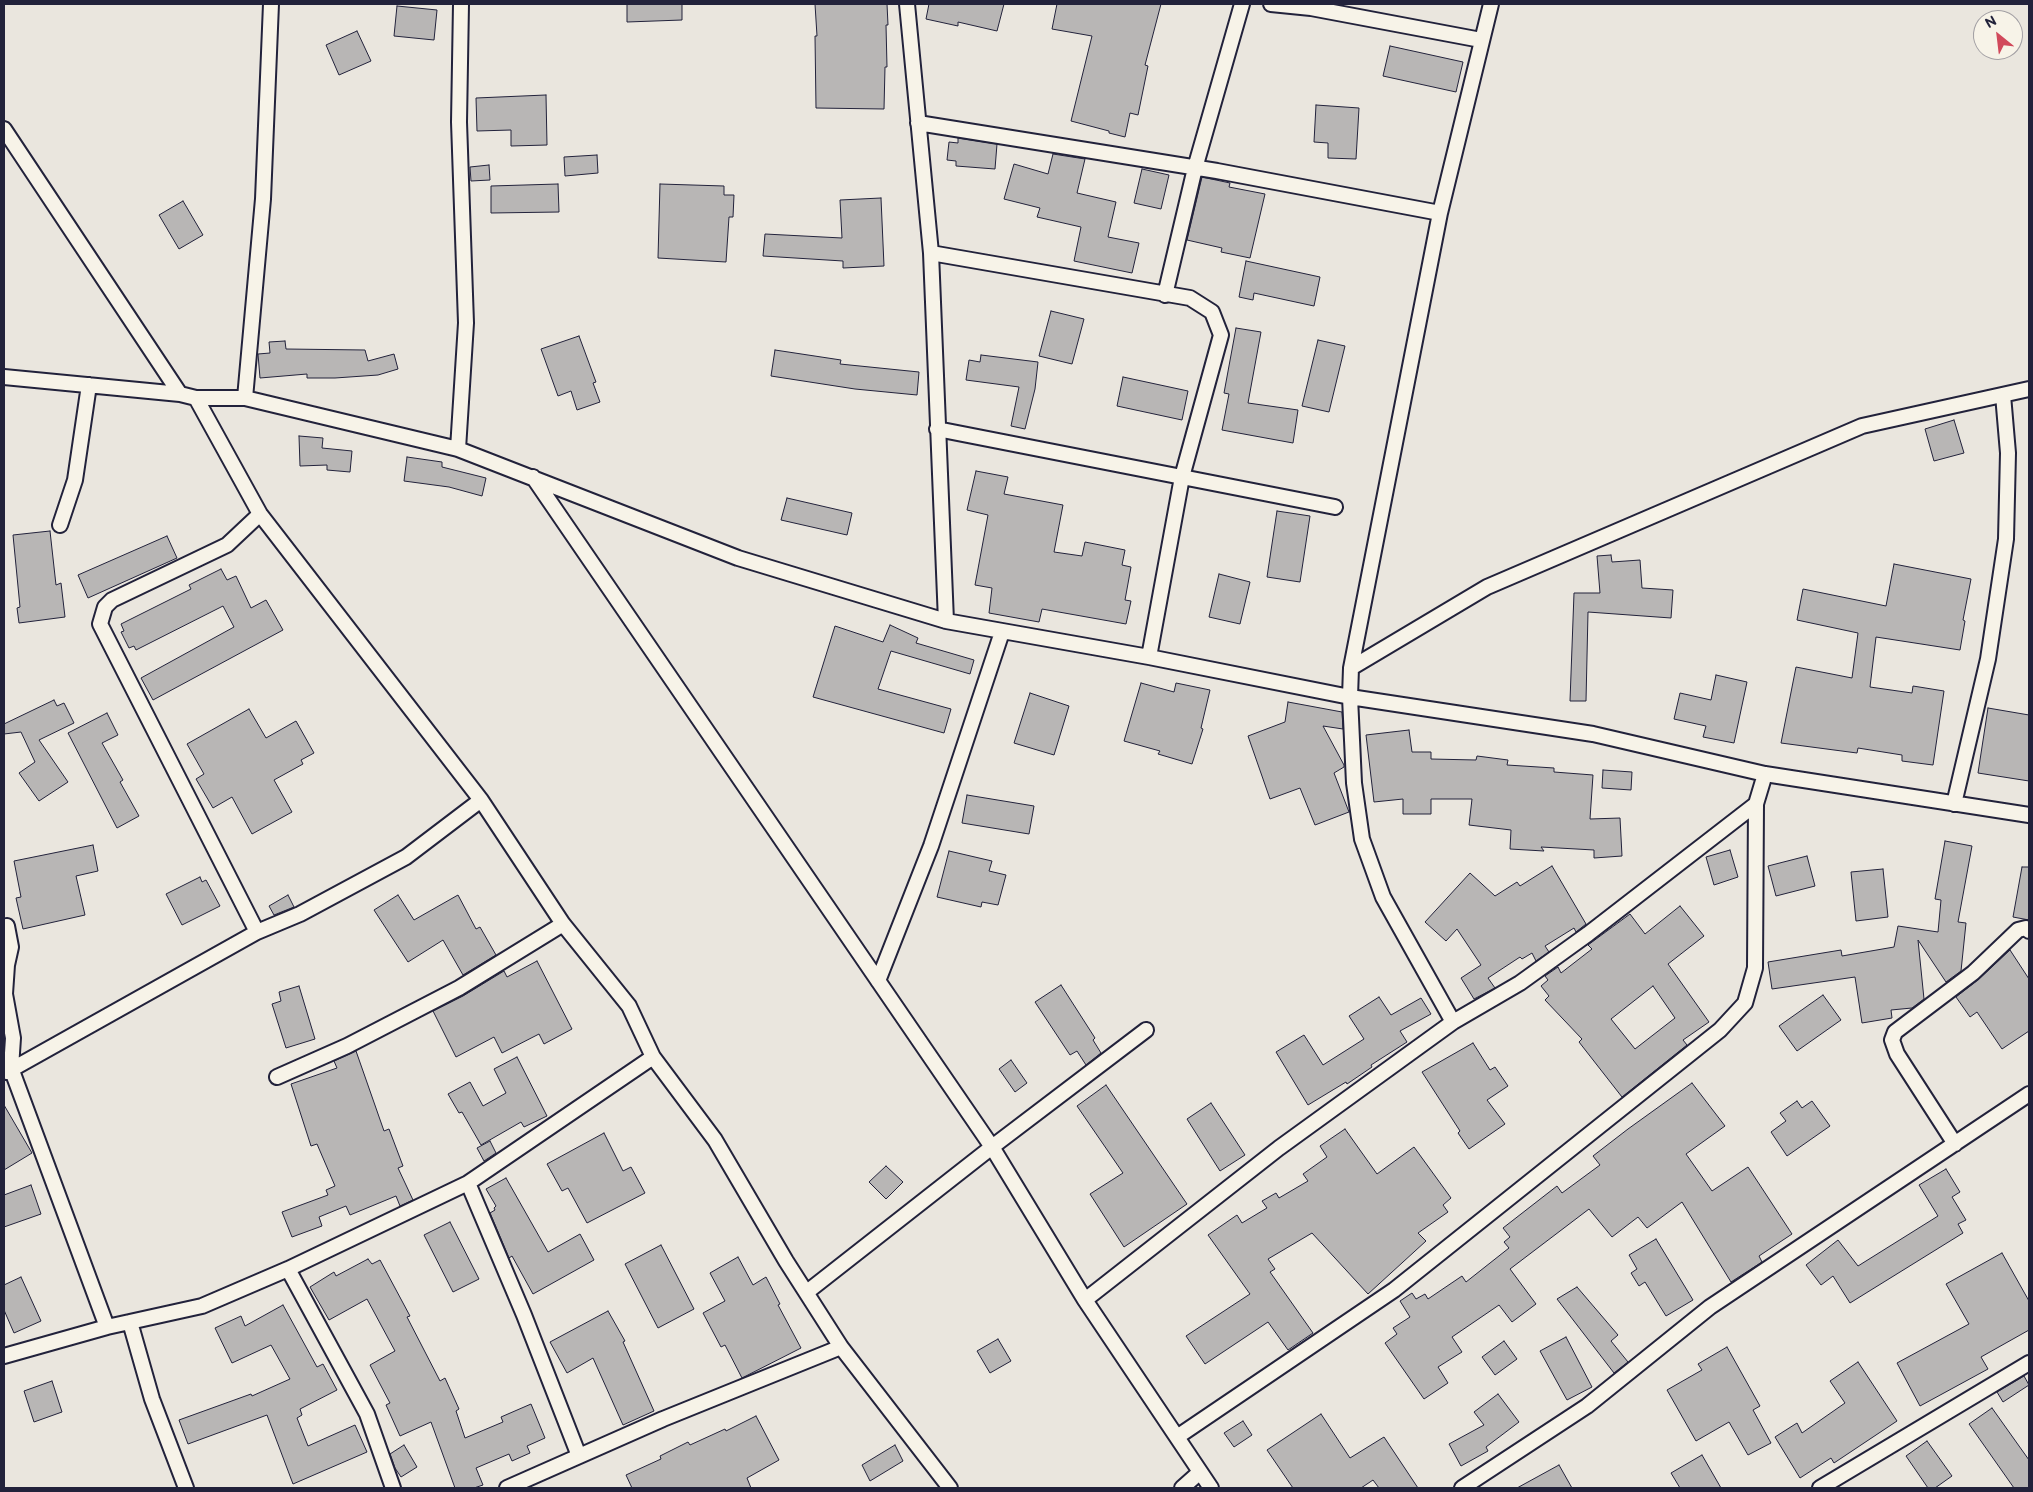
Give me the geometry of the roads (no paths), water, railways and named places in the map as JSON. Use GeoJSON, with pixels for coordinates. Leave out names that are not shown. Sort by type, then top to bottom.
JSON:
{"type":"FeatureCollection","features":[{"type":"Feature","properties":{"kind":"street"},"geometry":{"type":"LineString","coordinates":[[245,398],[263,199],[271,4]]}},
{"type":"Feature","properties":{"kind":"street"},"geometry":{"type":"LineString","coordinates":[[458,449],[466,323],[459,122],[461,4]]}},
{"type":"Feature","properties":{"kind":"street"},"geometry":{"type":"LineString","coordinates":[[907,4],[931,253],[946,621]]}},
{"type":"Feature","properties":{"kind":"street"},"geometry":{"type":"LineString","coordinates":[[1165,295],[1195,168],[1242,4]]}},
{"type":"Feature","properties":{"kind":"street"},"geometry":{"type":"LineString","coordinates":[[1271,4],[1311,8],[1481,40]]}},
{"type":"Feature","properties":{"kind":"street"},"geometry":{"type":"LineString","coordinates":[[1454,1022],[1383,897],[1362,839],[1354,784],[1350,697],[1351,668],[1440,213],[1491,4]]}},
{"type":"Feature","properties":{"kind":"street"},"geometry":{"type":"LineString","coordinates":[[918,123],[1195,168],[1440,213]]}},
{"type":"Feature","properties":{"kind":"street"},"geometry":{"type":"LineString","coordinates":[[4,129],[180,394]]}},
{"type":"Feature","properties":{"kind":"street"},"geometry":{"type":"LineString","coordinates":[[931,253],[1190,298],[1212,312],[1221,335],[1182,477],[1149,657]]}},
{"type":"Feature","properties":{"kind":"street"},"geometry":{"type":"LineString","coordinates":[[4,377],[180,394],[196,398],[245,398],[458,449],[738,558],[946,621],[1149,657],[1350,697],[1593,734],[1765,774],[2029,815]]}},
{"type":"Feature","properties":{"kind":"street"},"geometry":{"type":"LineString","coordinates":[[60,525],[74,480],[89,385]]}},
{"type":"Feature","properties":{"kind":"street"},"geometry":{"type":"LineString","coordinates":[[1351,668],[1487,587],[1862,426],[2029,389]]}},
{"type":"Feature","properties":{"kind":"street"},"geometry":{"type":"LineString","coordinates":[[1954,804],[1988,659],[2006,539],[2008,453],[2003,395]]}},
{"type":"Feature","properties":{"kind":"street"},"geometry":{"type":"LineString","coordinates":[[196,398],[260,514],[481,800],[563,924],[629,1006],[653,1057],[715,1140],[841,1347],[950,1488]]}},
{"type":"Feature","properties":{"kind":"street"},"geometry":{"type":"LineString","coordinates":[[937,429],[1334,507]]}},
{"type":"Feature","properties":{"kind":"street"},"geometry":{"type":"LineString","coordinates":[[532,478],[992,1146],[1085,1300],[1211,1488]]}},
{"type":"Feature","properties":{"kind":"street"},"geometry":{"type":"LineString","coordinates":[[257,932],[100,624],[105,608],[112,600],[227,545],[260,514]]}},
{"type":"Feature","properties":{"kind":"street"},"geometry":{"type":"LineString","coordinates":[[878,981],[931,846],[1002,632]]}},
{"type":"Feature","properties":{"kind":"street"},"geometry":{"type":"LineString","coordinates":[[1177,1437],[1394,1290],[1712,1036],[1745,1003],[1754,968],[1756,804],[1765,774]]}},
{"type":"Feature","properties":{"kind":"street"},"geometry":{"type":"LineString","coordinates":[[7,1071],[257,932],[300,914],[406,857],[481,800]]}},
{"type":"Feature","properties":{"kind":"street"},"geometry":{"type":"LineString","coordinates":[[1085,1300],[1279,1148],[1454,1022],[1520,983],[1588,934],[1756,804]]}},
{"type":"Feature","properties":{"kind":"street"},"geometry":{"type":"LineString","coordinates":[[277,1077],[348,1046],[459,988],[563,924]]}},
{"type":"Feature","properties":{"kind":"street"},"geometry":{"type":"LineString","coordinates":[[6,926],[10,947],[5,994],[12,1038],[7,1071],[107,1328]]}},
{"type":"Feature","properties":{"kind":"street"},"geometry":{"type":"LineString","coordinates":[[1956,1144],[1897,1054],[1892,1040],[1896,1032],[1973,972],[2018,930],[2026,928],[2029,931]]}},
{"type":"Feature","properties":{"kind":"street"},"geometry":{"type":"LineString","coordinates":[[807,1292],[992,1146],[1146,1030]]}},
{"type":"Feature","properties":{"kind":"street"},"geometry":{"type":"LineString","coordinates":[[4,1356],[130,1322],[202,1306],[288,1269],[468,1183],[653,1057]]}},
{"type":"Feature","properties":{"kind":"street"},"geometry":{"type":"LineString","coordinates":[[1462,1488],[1588,1406],[1710,1308],[2029,1094]]}},
{"type":"Feature","properties":{"kind":"street"},"geometry":{"type":"LineString","coordinates":[[468,1183],[524,1315],[579,1456]]}},
{"type":"Feature","properties":{"kind":"street"},"geometry":{"type":"LineString","coordinates":[[288,1269],[367,1414],[393,1488]]}},
{"type":"Feature","properties":{"kind":"street"},"geometry":{"type":"LineString","coordinates":[[130,1322],[152,1400],[186,1488]]}},
{"type":"Feature","properties":{"kind":"street"},"geometry":{"type":"LineString","coordinates":[[507,1488],[663,1418],[841,1347]]}},
{"type":"Feature","properties":{"kind":"street"},"geometry":{"type":"LineString","coordinates":[[1820,1488],[2029,1363]]}},
{"type":"Feature","properties":{"kind":"street"},"geometry":{"type":"LineString","coordinates":[[1182,1488],[1200,1472]]}}]}
